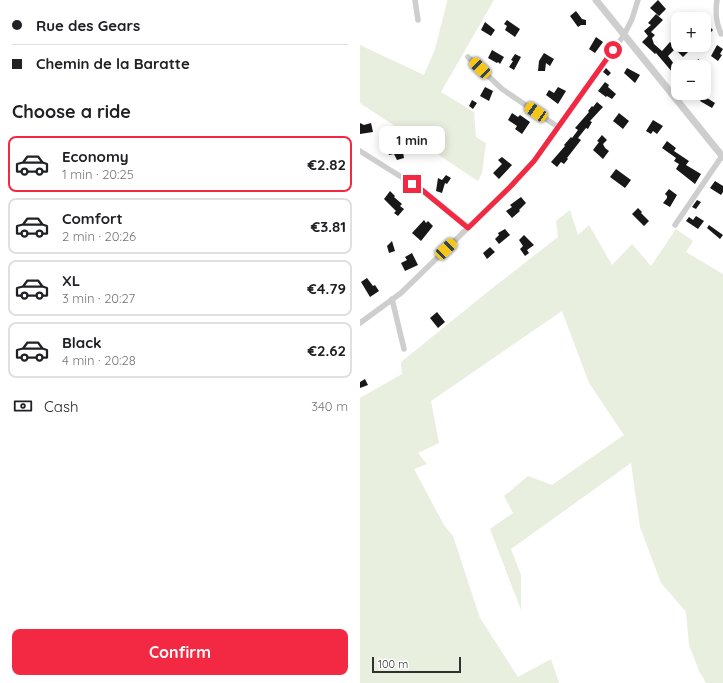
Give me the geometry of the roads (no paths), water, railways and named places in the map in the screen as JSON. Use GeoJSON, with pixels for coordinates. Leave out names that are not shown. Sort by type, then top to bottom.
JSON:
{"type":"FeatureCollection","features":[{"type":"Feature","properties":{"kind":"street"},"geometry":{"type":"LineString","coordinates":[[415,0],[418,20]]}},
{"type":"Feature","properties":{"kind":"street"},"geometry":{"type":"LineString","coordinates":[[596,0],[722,157],[675,225]]}},
{"type":"Feature","properties":{"kind":"street"},"geometry":{"type":"LineString","coordinates":[[360,323],[401,293],[510,187],[534,161],[624,35],[632,19],[638,0]]}},
{"type":"Feature","properties":{"kind":"street"},"geometry":{"type":"LineString","coordinates":[[717,0],[715,14],[721,34]]}},
{"type":"Feature","properties":{"kind":"street"},"geometry":{"type":"LineString","coordinates":[[468,57],[502,89],[558,127]]}},
{"type":"Feature","properties":{"kind":"street"},"geometry":{"type":"LineString","coordinates":[[360,151],[422,190],[468,228]]}},
{"type":"Feature","properties":{"kind":"street"},"geometry":{"type":"LineString","coordinates":[[392,299],[404,349]]}}]}
